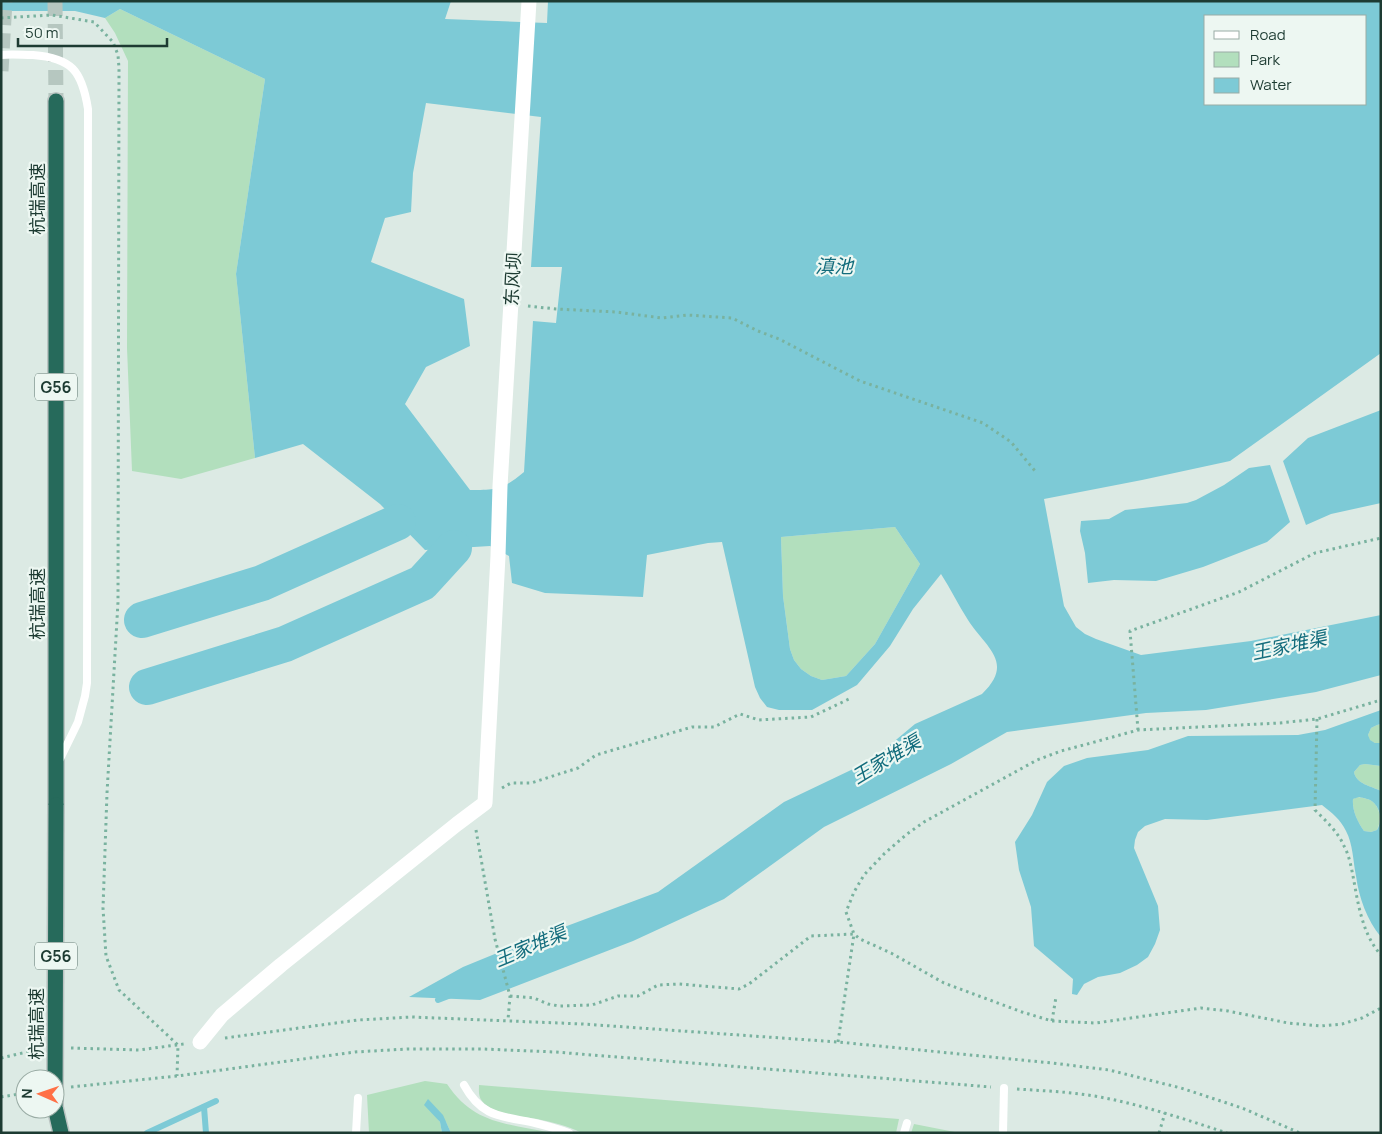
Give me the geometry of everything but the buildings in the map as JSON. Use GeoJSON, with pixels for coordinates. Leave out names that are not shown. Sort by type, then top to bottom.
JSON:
{"type":"FeatureCollection","features":[{"type":"Feature","properties":{"kind":"highway","name":"杭瑞高速"},"geometry":{"type":"LineString","coordinates":[[55,1069],[56,101]]}},
{"type":"Feature","properties":{"kind":"highway"},"geometry":{"type":"LineString","coordinates":[[55,1119],[55,1133]]}},
{"type":"Feature","properties":{"kind":"highway"},"geometry":{"type":"LineString","coordinates":[[58,1119],[61,1133]]}},
{"type":"Feature","properties":{"kind":"street","name":"东风坝"},"geometry":{"type":"LineString","coordinates":[[485,796],[500,486],[529,1]]}},
{"type":"Feature","properties":{"kind":"street"},"geometry":{"type":"LineString","coordinates":[[200,1042],[222,1015],[281,965],[485,803],[485,796]]}},
{"type":"Feature","properties":{"kind":"lane"},"geometry":{"type":"LineString","coordinates":[[1,55],[17,54],[50,57],[60,60],[68,65],[76,74],[85,92],[88,109],[87,683],[81,713],[60,757],[56,778]]}},
{"type":"Feature","properties":{"kind":"lane"},"geometry":{"type":"LineString","coordinates":[[464,1085],[477,1104],[496,1116],[552,1127],[569,1133]]}},
{"type":"Feature","properties":{"kind":"lane"},"geometry":{"type":"LineString","coordinates":[[1003,1133],[1004,1088]]}},
{"type":"Feature","properties":{"kind":"lane"},"geometry":{"type":"LineString","coordinates":[[356,1133],[358,1098]]}},
{"type":"Feature","properties":{"kind":"lane"},"geometry":{"type":"LineString","coordinates":[[904,1133],[907,1123]]}},
{"type":"Feature","properties":{"kind":"path"},"geometry":{"type":"LineString","coordinates":[[1,18],[52,15],[94,22],[113,42],[118,54],[118,602],[107,793],[103,908],[106,956],[119,990],[178,1045],[177,1076]]}},
{"type":"Feature","properties":{"kind":"path"},"geometry":{"type":"LineString","coordinates":[[511,304],[556,309],[616,312],[662,318],[687,316],[732,318],[779,339],[860,381],[983,423],[1011,442],[1034,471]]}},
{"type":"Feature","properties":{"kind":"path"},"geometry":{"type":"LineString","coordinates":[[1138,730],[1130,630],[1239,592],[1315,553],[1381,538]]}},
{"type":"Feature","properties":{"kind":"path"},"geometry":{"type":"LineString","coordinates":[[485,796],[511,783],[531,783],[578,768],[596,755],[692,727],[714,727],[740,714],[759,720],[811,717],[849,699]]}},
{"type":"Feature","properties":{"kind":"path"},"geometry":{"type":"LineString","coordinates":[[838,1042],[854,934],[846,912],[854,892],[864,875],[884,854],[924,822],[1037,760],[1061,751],[1138,730],[1280,723],[1317,718],[1381,700]]}},
{"type":"Feature","properties":{"kind":"path"},"geometry":{"type":"LineString","coordinates":[[1317,718],[1315,810],[1331,826],[1345,847],[1359,908],[1367,932],[1381,955]]}},
{"type":"Feature","properties":{"kind":"path"},"geometry":{"type":"LineString","coordinates":[[472,812],[494,939],[510,996],[508,1020]]}},
{"type":"Feature","properties":{"kind":"path"},"geometry":{"type":"LineString","coordinates":[[510,996],[534,998],[559,1006],[592,1004],[618,996],[638,996],[658,984],[679,984],[739,990],[811,936],[854,934],[860,939],[891,952],[944,983],[1052,1021],[1096,1023],[1200,1008],[1228,1011],[1288,1023],[1321,1026],[1342,1024],[1362,1018],[1381,1008]]}},
{"type":"Feature","properties":{"kind":"path"},"geometry":{"type":"LineString","coordinates":[[1052,1021],[1056,997]]}},
{"type":"Feature","properties":{"kind":"path"},"geometry":{"type":"LineString","coordinates":[[66,1048],[139,1050],[358,1020],[412,1017],[508,1020],[838,1042],[1052,1062],[1109,1070],[1181,1088],[1242,1108],[1300,1133]]}},
{"type":"Feature","properties":{"kind":"path"},"geometry":{"type":"LineString","coordinates":[[1,1058],[42,1049]]}},
{"type":"Feature","properties":{"kind":"path"},"geometry":{"type":"LineString","coordinates":[[65,1087],[177,1076],[355,1052],[407,1049],[483,1049],[556,1052],[1049,1091],[1104,1098],[1165,1113],[1227,1133]]}},
{"type":"Feature","properties":{"kind":"path"},"geometry":{"type":"LineString","coordinates":[[1,1097],[15,1095]]}},
{"type":"Feature","properties":{"kind":"path"},"geometry":{"type":"LineString","coordinates":[[1159,1133],[1165,1113]]}},
{"type":"Feature","properties":{"kind":"green space"},"geometry":{"type":"Polygon","coordinates":[[[120,9],[265,79],[236,274],[255,458],[181,479],[132,471],[127,348],[128,61],[115,33],[105,18],[120,9]]]}},
{"type":"Feature","properties":{"kind":"green space"},"geometry":{"type":"Polygon","coordinates":[[[895,527],[920,564],[875,644],[846,676],[822,680],[811,676],[801,669],[794,660],[790,649],[783,596],[781,537],[895,527]]]}},
{"type":"Feature","properties":{"kind":"green space"},"geometry":{"type":"Polygon","coordinates":[[[1381,724],[1381,743],[1369,740],[1368,735],[1371,728],[1381,724]]]}},
{"type":"Feature","properties":{"kind":"green space"},"geometry":{"type":"Polygon","coordinates":[[[1360,765],[1381,766],[1381,791],[1361,782],[1355,776],[1354,772],[1360,765]]]}},
{"type":"Feature","properties":{"kind":"green space"},"geometry":{"type":"Polygon","coordinates":[[[1358,797],[1373,802],[1378,809],[1380,816],[1377,830],[1371,832],[1364,831],[1359,823],[1353,803],[1353,799],[1358,797]]]}},
{"type":"Feature","properties":{"kind":"green space"},"geometry":{"type":"Polygon","coordinates":[[[425,1081],[447,1084],[457,1097],[480,1115],[506,1124],[551,1133],[451,1133],[446,1122],[436,1117],[440,1122],[442,1133],[369,1133],[367,1095],[425,1081]]]}},
{"type":"Feature","properties":{"kind":"green space"},"geometry":{"type":"Polygon","coordinates":[[[479,1085],[899,1119],[896,1133],[582,1133],[554,1123],[507,1114],[493,1109],[487,1106],[481,1099],[479,1085]]]}},
{"type":"Feature","properties":{"kind":"green space"},"geometry":{"type":"Polygon","coordinates":[[[914,1124],[960,1133],[911,1133],[914,1124]]]}},
{"type":"Feature","properties":{"kind":"water","name":"滇池"},"geometry":{"type":"Polygon","coordinates":[[[1,1],[451,1],[445,19],[547,23],[548,1],[1381,1],[1381,353],[1230,461],[1044,499],[1064,606],[1076,627],[1085,634],[1141,655],[1251,641],[1381,615],[1381,675],[1316,692],[1206,710],[1146,713],[1007,732],[951,764],[824,827],[724,899],[633,941],[480,1000],[409,997],[463,967],[658,892],[784,802],[872,760],[915,724],[982,694],[992,683],[997,664],[989,647],[968,620],[941,574],[913,609],[890,646],[857,685],[812,710],[779,710],[767,707],[755,687],[722,542],[647,555],[643,597],[545,593],[512,583],[509,556],[490,546],[425,550],[380,504],[303,444],[255,458],[236,274],[265,79],[120,9],[105,18],[75,11],[1,11],[1,1]],[[426,103],[413,173],[411,212],[385,218],[371,262],[464,299],[470,346],[426,367],[405,404],[470,490],[499,488],[505,486],[524,472],[533,321],[556,323],[562,267],[531,267],[541,117],[426,103]],[[895,527],[781,537],[783,596],[790,649],[794,660],[801,669],[811,676],[822,680],[846,676],[875,644],[920,564],[895,527]]]}},
{"type":"Feature","properties":{"kind":"water"},"geometry":{"type":"Polygon","coordinates":[[[1381,410],[1381,503],[1331,514],[1306,525],[1283,461],[1308,438],[1381,410]]]}},
{"type":"Feature","properties":{"kind":"water"},"geometry":{"type":"Polygon","coordinates":[[[1270,465],[1290,522],[1267,542],[1203,567],[1156,581],[1114,580],[1088,583],[1085,553],[1080,531],[1081,521],[1109,519],[1125,510],[1187,503],[1224,485],[1249,468],[1270,465]]]}},
{"type":"Feature","properties":{"kind":"water"},"geometry":{"type":"Polygon","coordinates":[[[1381,710],[1381,724],[1371,728],[1368,735],[1370,740],[1375,743],[1381,743],[1381,766],[1360,765],[1354,772],[1361,782],[1381,791],[1381,937],[1368,916],[1362,900],[1357,884],[1351,847],[1344,827],[1322,805],[1207,820],[1165,819],[1145,826],[1138,832],[1134,848],[1158,906],[1160,930],[1155,944],[1148,957],[1137,965],[1120,973],[1098,977],[1084,984],[1077,995],[1072,994],[1073,979],[1034,946],[1031,907],[1019,870],[1015,842],[1032,815],[1047,782],[1064,766],[1087,758],[1148,750],[1188,736],[1298,735],[1325,730],[1381,710]],[[1359,797],[1353,799],[1353,807],[1357,819],[1364,831],[1371,832],[1377,830],[1380,820],[1378,809],[1373,802],[1359,797]]]}},
{"type":"Feature","properties":{"kind":"water"},"geometry":{"type":"Polygon","coordinates":[[[428,1099],[443,1115],[451,1133],[442,1133],[440,1122],[424,1105],[428,1099]]]}},
{"type":"Feature","properties":{"kind":"waterway"},"geometry":{"type":"LineString","coordinates":[[142,620],[262,583],[398,522]]}},
{"type":"Feature","properties":{"kind":"waterway"},"geometry":{"type":"LineString","coordinates":[[147,687],[285,644],[422,583],[454,548]]}},
{"type":"Feature","properties":{"kind":"waterway","name":"王家堆渠"},"geometry":{"type":"LineString","coordinates":[[438,1000],[451,995]]}},
{"type":"Feature","properties":{"kind":"waterway","name":"王家堆渠"},"geometry":{"type":"LineString","coordinates":[[147,1133],[216,1101]]}},
{"type":"Feature","properties":{"kind":"waterway"},"geometry":{"type":"LineString","coordinates":[[204,1107],[206,1133]]}},
{"type":"Feature","properties":{"kind":"tunnel"},"geometry":{"type":"LineString","coordinates":[[1,71],[5,1]]}},
{"type":"Feature","properties":{"kind":"tunnel"},"geometry":{"type":"LineString","coordinates":[[55,1],[56,101]]}}]}
